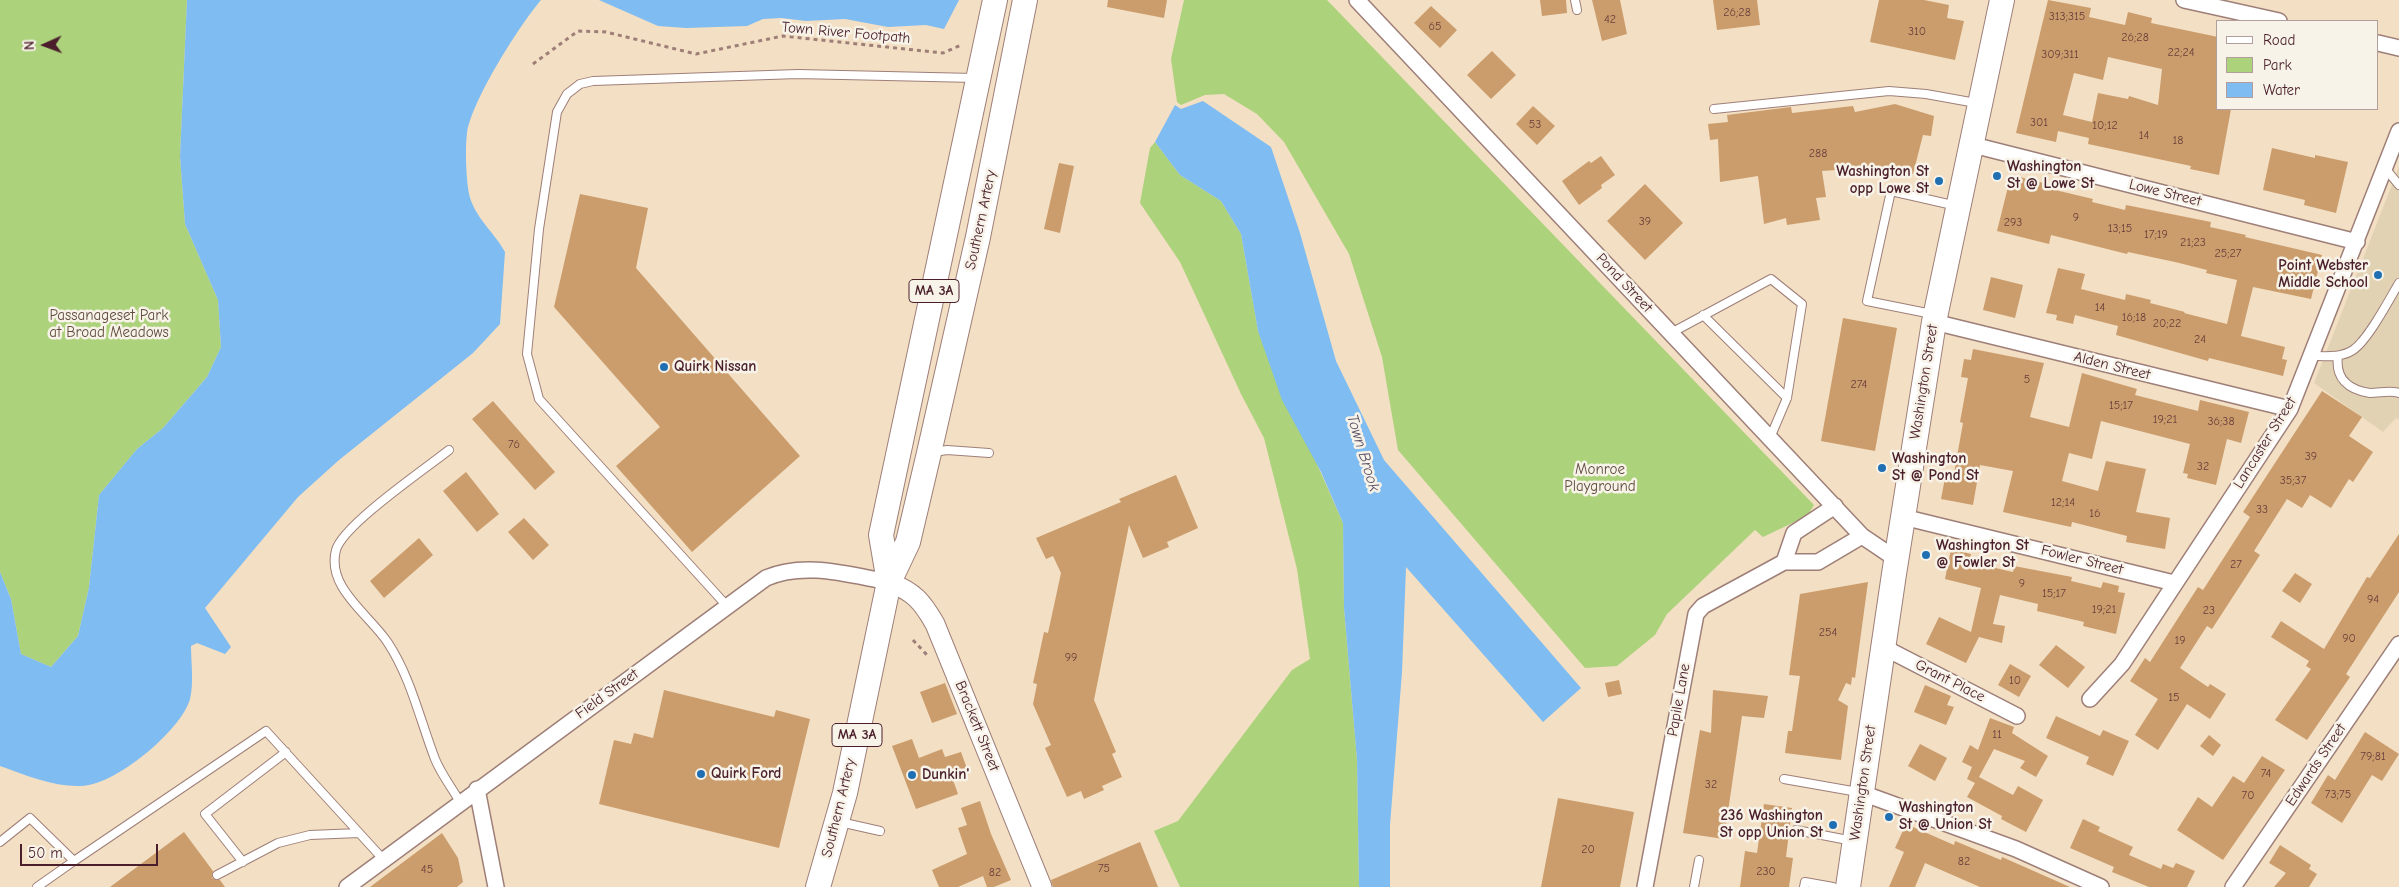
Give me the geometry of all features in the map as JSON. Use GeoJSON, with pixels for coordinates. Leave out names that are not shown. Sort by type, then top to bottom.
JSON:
{"type":"FeatureCollection","features":[{"type":"Feature","properties":{"kind":"main road","name":"Southern Artery"},"geometry":{"type":"LineString","coordinates":[[889,582],[881,534],[996,0]]}},
{"type":"Feature","properties":{"kind":"main road","name":"Southern Artery"},"geometry":{"type":"LineString","coordinates":[[818,887],[837,822],[889,582],[908,542],[929,453],[978,237],[1025,0]]}},
{"type":"Feature","properties":{"kind":"main road","name":"Washington Street"},"geometry":{"type":"LineString","coordinates":[[1848,887],[1896,559],[1935,319],[2002,0]]}},
{"type":"Feature","properties":{"kind":"street","name":"Pond Street"},"geometry":{"type":"LineString","coordinates":[[1357,0],[1862,536],[1896,559]]}},
{"type":"Feature","properties":{"kind":"street"},"geometry":{"type":"LineString","coordinates":[[2184,0],[2275,20]]}},
{"type":"Feature","properties":{"kind":"street"},"geometry":{"type":"LineString","coordinates":[[2379,43],[2399,48]]}},
{"type":"Feature","properties":{"kind":"street","name":"Lancaster Street"},"geometry":{"type":"LineString","coordinates":[[2090,699],[2122,664],[2290,409],[2399,131]]}},
{"type":"Feature","properties":{"kind":"street","name":"Lowe Street"},"geometry":{"type":"LineString","coordinates":[[1972,145],[2357,242]]}},
{"type":"Feature","properties":{"kind":"street","name":"Alden Street"},"geometry":{"type":"LineString","coordinates":[[1935,319],[2290,409]]}},
{"type":"Feature","properties":{"kind":"street"},"geometry":{"type":"LineString","coordinates":[[1784,562],[1794,533],[1834,506]]}},
{"type":"Feature","properties":{"kind":"street","name":"Fowler Street"},"geometry":{"type":"LineString","coordinates":[[1903,517],[2174,583]]}},
{"type":"Feature","properties":{"kind":"street","name":"Papile Lane"},"geometry":{"type":"LineString","coordinates":[[1645,887],[1696,614],[1703,606],[1784,562],[1818,562],[1862,536]]}},
{"type":"Feature","properties":{"kind":"street","name":"Field Street"},"geometry":{"type":"LineString","coordinates":[[347,887],[477,789],[766,578],[782,571],[804,569],[889,582]]}},
{"type":"Feature","properties":{"kind":"street","name":"Brackett Street"},"geometry":{"type":"LineString","coordinates":[[889,582],[909,590],[924,604],[935,624],[1042,887]]}},
{"type":"Feature","properties":{"kind":"street","name":"Edwards Street"},"geometry":{"type":"LineString","coordinates":[[2233,887],[2399,644]]}},
{"type":"Feature","properties":{"kind":"street","name":"Grant Place"},"geometry":{"type":"LineString","coordinates":[[1883,646],[2018,716]]}},
{"type":"Feature","properties":{"kind":"street"},"geometry":{"type":"LineString","coordinates":[[477,789],[496,887]]}},
{"type":"Feature","properties":{"kind":"street"},"geometry":{"type":"LineString","coordinates":[[1862,793],[2016,849],[2101,887]]}},
{"type":"Feature","properties":{"kind":"lane"},"geometry":{"type":"LineString","coordinates":[[1575,0],[1577,10]]}},
{"type":"Feature","properties":{"kind":"lane"},"geometry":{"type":"LineString","coordinates":[[727,606],[539,399],[527,354],[539,229],[557,112],[567,94],[580,84],[593,81],[798,74],[978,78]]}},
{"type":"Feature","properties":{"kind":"lane"},"geometry":{"type":"LineString","coordinates":[[1714,109],[1888,92],[1926,94],[1981,104]]}},
{"type":"Feature","properties":{"kind":"lane"},"geometry":{"type":"LineString","coordinates":[[2385,168],[2399,185]]}},
{"type":"Feature","properties":{"kind":"lane"},"geometry":{"type":"LineString","coordinates":[[1935,319],[1867,301],[1891,191],[1959,207]]}},
{"type":"Feature","properties":{"kind":"lane"},"geometry":{"type":"LineString","coordinates":[[1671,333],[1771,279],[1802,304],[1787,398],[1770,438]]}},
{"type":"Feature","properties":{"kind":"lane"},"geometry":{"type":"LineString","coordinates":[[2311,356],[2338,356],[2353,350],[2363,340],[2399,283]]}},
{"type":"Feature","properties":{"kind":"lane"},"geometry":{"type":"LineString","coordinates":[[1703,316],[1787,398]]}},
{"type":"Feature","properties":{"kind":"lane"},"geometry":{"type":"LineString","coordinates":[[2338,356],[2336,368],[2339,376],[2346,383],[2370,392],[2399,393]]}},
{"type":"Feature","properties":{"kind":"lane"},"geometry":{"type":"LineString","coordinates":[[449,450],[342,538],[336,550],[335,563],[337,578],[344,590],[389,644],[409,683],[436,762],[460,802]]}},
{"type":"Feature","properties":{"kind":"lane"},"geometry":{"type":"LineString","coordinates":[[929,453],[947,450],[989,452]]}},
{"type":"Feature","properties":{"kind":"lane"},"geometry":{"type":"LineString","coordinates":[[37,887],[266,730],[383,859]]}},
{"type":"Feature","properties":{"kind":"lane"},"geometry":{"type":"LineString","coordinates":[[243,862],[205,814],[286,752]]}},
{"type":"Feature","properties":{"kind":"lane"},"geometry":{"type":"LineString","coordinates":[[1784,779],[1862,793]]}},
{"type":"Feature","properties":{"kind":"lane"},"geometry":{"type":"LineString","coordinates":[[0,842],[30,818],[74,861]]}},
{"type":"Feature","properties":{"kind":"lane"},"geometry":{"type":"LineString","coordinates":[[837,822],[880,831]]}},
{"type":"Feature","properties":{"kind":"lane"},"geometry":{"type":"LineString","coordinates":[[1796,830],[1855,841]]}},
{"type":"Feature","properties":{"kind":"lane"},"geometry":{"type":"LineString","coordinates":[[217,875],[278,843],[302,837],[359,833]]}},
{"type":"Feature","properties":{"kind":"lane"},"geometry":{"type":"LineString","coordinates":[[1694,887],[1699,860]]}},
{"type":"Feature","properties":{"kind":"lane"},"geometry":{"type":"LineString","coordinates":[[1804,887],[1805,882],[1833,887]]}},
{"type":"Feature","properties":{"kind":"path","name":"Town River Footpath"},"geometry":{"type":"LineString","coordinates":[[533,64],[578,32],[606,32],[696,54],[783,36],[943,53],[961,45]]}},
{"type":"Feature","properties":{"kind":"shaded area","name":"Point Webster Middle School"},"geometry":{"type":"Polygon","coordinates":[[[2399,167],[2399,420],[2396,418],[2383,432],[2314,383],[2399,167]]]}},
{"type":"Feature","properties":{"kind":"green space","name":"Passanageset Park at Broad Meadows"},"geometry":{"type":"Polygon","coordinates":[[[0,0],[187,0],[180,156],[185,224],[218,300],[221,347],[207,377],[163,428],[137,449],[99,495],[89,587],[78,636],[51,667],[21,654],[11,599],[0,572],[0,0]]]}},
{"type":"Feature","properties":{"kind":"green space","name":"Monroe Playground"},"geometry":{"type":"Polygon","coordinates":[[[1184,0],[1327,0],[1814,505],[1807,516],[1763,537],[1755,530],[1667,614],[1655,635],[1617,666],[1585,668],[1398,450],[1382,357],[1349,254],[1284,142],[1257,114],[1224,94],[1205,95],[1181,105],[1177,102],[1171,59],[1184,0]]]}},
{"type":"Feature","properties":{"kind":"green space"},"geometry":{"type":"Polygon","coordinates":[[[1155,142],[1180,175],[1221,201],[1241,234],[1258,331],[1343,523],[1344,608],[1357,760],[1359,887],[1180,887],[1154,831],[1178,821],[1292,670],[1310,659],[1297,569],[1264,438],[1241,394],[1180,262],[1140,203],[1150,148],[1155,142]]]}},
{"type":"Feature","properties":{"kind":"water"},"geometry":{"type":"Polygon","coordinates":[[[187,0],[541,0],[509,45],[487,83],[467,133],[469,194],[475,210],[505,252],[500,324],[473,353],[339,460],[298,497],[205,608],[231,647],[225,654],[197,643],[191,646],[192,679],[190,699],[174,726],[160,741],[128,767],[111,777],[95,784],[81,786],[60,785],[0,766],[0,572],[11,599],[21,654],[51,667],[78,636],[89,587],[99,495],[137,449],[163,428],[207,377],[221,347],[218,300],[185,224],[180,156],[187,0]]]}},
{"type":"Feature","properties":{"kind":"water"},"geometry":{"type":"Polygon","coordinates":[[[599,0],[959,0],[944,29],[926,25],[888,27],[845,19],[806,21],[781,18],[763,19],[747,26],[686,28],[658,26],[599,0]]]}},
{"type":"Feature","properties":{"kind":"water","name":"Town Brook"},"geometry":{"type":"Polygon","coordinates":[[[1203,101],[1271,147],[1300,233],[1336,361],[1384,460],[1581,688],[1543,722],[1406,567],[1402,672],[1390,825],[1390,887],[1359,887],[1357,760],[1344,608],[1343,523],[1321,472],[1282,400],[1258,331],[1241,234],[1221,201],[1180,175],[1155,142],[1175,105],[1181,109],[1203,101]]]}},
{"type":"Feature","properties":{"kind":"building"},"geometry":{"type":"Polygon","coordinates":[[[1108,0],[1167,0],[1164,18],[1107,7],[1108,0]]]}},
{"type":"Feature","properties":{"kind":"building"},"geometry":{"type":"Polygon","coordinates":[[[1540,0],[1566,0],[1567,13],[1542,16],[1540,0]]]}},
{"type":"Feature","properties":{"kind":"building"},"geometry":{"type":"Polygon","coordinates":[[[1592,0],[1620,0],[1627,34],[1602,41],[1592,0]]]}},
{"type":"Feature","properties":{"kind":"building"},"geometry":{"type":"Polygon","coordinates":[[[1713,0],[1757,0],[1760,25],[1717,30],[1713,0]]]}},
{"type":"Feature","properties":{"kind":"building"},"geometry":{"type":"Polygon","coordinates":[[[1879,0],[1924,0],[1949,5],[1947,18],[1964,21],[1955,60],[1870,42],[1879,0]]]}},
{"type":"Feature","properties":{"kind":"building"},"geometry":{"type":"Polygon","coordinates":[[[2048,0],[2091,8],[2089,17],[2125,25],[2128,12],[2152,18],[2151,23],[2216,37],[2216,110],[2231,110],[2219,175],[2190,169],[2191,166],[2088,144],[2089,138],[2058,131],[2056,142],[2016,133],[2048,0]],[[2108,57],[2103,80],[2074,73],[2063,115],[2092,122],[2098,93],[2128,99],[2129,96],[2158,105],[2162,69],[2108,57]]]}},
{"type":"Feature","properties":{"kind":"building"},"geometry":{"type":"Polygon","coordinates":[[[1431,6],[1457,30],[1440,48],[1414,23],[1431,6]]]}},
{"type":"Feature","properties":{"kind":"building"},"geometry":{"type":"Polygon","coordinates":[[[1492,51],[1516,75],[1491,99],[1467,75],[1492,51]]]}},
{"type":"Feature","properties":{"kind":"building"},"geometry":{"type":"Polygon","coordinates":[[[1895,104],[1934,116],[1931,136],[1923,135],[1913,174],[1851,169],[1822,171],[1826,197],[1816,198],[1820,220],[1787,225],[1786,218],[1764,224],[1758,176],[1720,182],[1718,139],[1710,140],[1708,124],[1728,122],[1727,115],[1791,107],[1792,113],[1853,106],[1855,112],[1895,104]]]}},
{"type":"Feature","properties":{"kind":"building"},"geometry":{"type":"Polygon","coordinates":[[[1533,106],[1555,126],[1537,145],[1516,124],[1533,106]]]}},
{"type":"Feature","properties":{"kind":"building"},"geometry":{"type":"Polygon","coordinates":[[[2272,148],[2315,158],[2315,155],[2348,162],[2336,213],[2304,205],[2305,200],[2263,190],[2272,148]]]}},
{"type":"Feature","properties":{"kind":"building"},"geometry":{"type":"Polygon","coordinates":[[[1601,156],[1615,175],[1601,185],[1602,188],[1579,205],[1562,181],[1589,161],[1591,163],[1601,156]]]}},
{"type":"Feature","properties":{"kind":"building"},"geometry":{"type":"Polygon","coordinates":[[[1059,163],[1074,166],[1060,233],[1044,229],[1059,163]]]}},
{"type":"Feature","properties":{"kind":"building"},"geometry":{"type":"Polygon","coordinates":[[[2011,175],[2052,185],[2051,189],[2093,199],[2092,202],[2125,210],[2126,205],[2211,222],[2210,227],[2322,255],[2311,299],[2253,287],[2241,336],[2285,347],[2282,359],[2287,360],[2283,376],[2209,358],[2208,361],[2116,335],[2118,326],[2075,315],[2073,324],[2056,320],[2057,315],[2046,313],[2058,268],[2085,274],[2081,289],[2125,300],[2126,294],[2151,300],[2150,303],[2227,324],[2237,280],[2206,273],[2207,270],[2175,262],[2128,252],[2127,254],[2051,235],[2049,244],[1997,231],[2011,175]]]}},
{"type":"Feature","properties":{"kind":"building"},"geometry":{"type":"Polygon","coordinates":[[[1645,184],[1683,223],[1645,260],[1607,221],[1645,184]]]}},
{"type":"Feature","properties":{"kind":"building","name":"Quirk Nissan"},"geometry":{"type":"Polygon","coordinates":[[[580,194],[648,208],[636,268],[800,456],[692,552],[616,466],[660,427],[554,307],[580,194]]]}},
{"type":"Feature","properties":{"kind":"building"},"geometry":{"type":"Polygon","coordinates":[[[1991,277],[2023,285],[2015,318],[1983,310],[1991,277]]]}},
{"type":"Feature","properties":{"kind":"building"},"geometry":{"type":"Polygon","coordinates":[[[1843,318],[1897,328],[1875,451],[1821,441],[1843,318]]]}},
{"type":"Feature","properties":{"kind":"building"},"geometry":{"type":"Polygon","coordinates":[[[1973,349],[2044,363],[2030,417],[2069,427],[2082,373],[2137,389],[2135,395],[2198,411],[2200,400],[2249,412],[2241,443],[2227,439],[2216,485],[2187,478],[2188,474],[2183,473],[2190,444],[2101,421],[2092,459],[2069,453],[2062,481],[2098,491],[2106,461],[2146,469],[2136,512],[2170,518],[2165,549],[2126,542],[2127,536],[2072,522],[2071,527],[2003,512],[2013,471],[1980,465],[1973,505],[1941,499],[1945,478],[1953,479],[1963,423],[1960,422],[1968,378],[1961,377],[1964,359],[1971,360],[1973,349]]]}},
{"type":"Feature","properties":{"kind":"building"},"geometry":{"type":"Polygon","coordinates":[[[2322,391],[2362,417],[2349,436],[2373,452],[2353,482],[2349,479],[2331,508],[2310,495],[2302,508],[2287,499],[2254,551],[2260,555],[2212,629],[2207,626],[2180,668],[2208,687],[2210,684],[2226,694],[2210,719],[2187,704],[2158,750],[2135,735],[2158,699],[2130,681],[2145,658],[2150,662],[2198,587],[2203,590],[2250,517],[2243,512],[2322,391]]]}},
{"type":"Feature","properties":{"kind":"building"},"geometry":{"type":"Polygon","coordinates":[[[493,401],[555,472],[535,490],[472,419],[493,401]]]}},
{"type":"Feature","properties":{"kind":"building"},"geometry":{"type":"Polygon","coordinates":[[[466,472],[499,514],[477,532],[443,491],[466,472]]]}},
{"type":"Feature","properties":{"kind":"building"},"geometry":{"type":"Polygon","coordinates":[[[1176,475],[1198,528],[1167,542],[1169,547],[1143,558],[1129,525],[1094,700],[1116,752],[1112,754],[1122,777],[1102,786],[1104,790],[1084,799],[1081,791],[1067,797],[1045,748],[1051,745],[1033,704],[1037,684],[1033,683],[1044,632],[1048,633],[1061,573],[1053,556],[1046,559],[1036,538],[1121,502],[1119,499],[1176,475]]]}},
{"type":"Feature","properties":{"kind":"building"},"geometry":{"type":"Polygon","coordinates":[[[524,518],[549,545],[533,560],[508,532],[524,518]]]}},
{"type":"Feature","properties":{"kind":"building"},"geometry":{"type":"Polygon","coordinates":[[[2399,534],[2399,592],[2346,674],[2350,677],[2307,740],[2275,720],[2311,669],[2306,666],[2309,661],[2271,637],[2281,621],[2324,649],[2367,577],[2370,578],[2399,534]]]}},
{"type":"Feature","properties":{"kind":"building"},"geometry":{"type":"Polygon","coordinates":[[[419,538],[433,555],[384,598],[370,581],[419,538]]]}},
{"type":"Feature","properties":{"kind":"building"},"geometry":{"type":"Polygon","coordinates":[[[1951,549],[1971,554],[1969,562],[2013,572],[2014,566],[2072,577],[2071,581],[2101,588],[2103,582],[2119,586],[2118,592],[2125,593],[2116,634],[2083,626],[2084,622],[2037,611],[2038,604],[2000,595],[1993,624],[2005,626],[2002,643],[1979,637],[1966,663],[1926,644],[1939,617],[1971,632],[1981,588],[1945,579],[1951,549]]]}},
{"type":"Feature","properties":{"kind":"building"},"geometry":{"type":"Polygon","coordinates":[[[2295,573],[2312,584],[2300,603],[2282,591],[2295,573]]]}},
{"type":"Feature","properties":{"kind":"building"},"geometry":{"type":"Polygon","coordinates":[[[1868,582],[1855,678],[1852,677],[1851,685],[1846,683],[1838,700],[1848,706],[1841,760],[1785,753],[1788,731],[1792,731],[1800,676],[1789,675],[1800,594],[1868,582]]]}},
{"type":"Feature","properties":{"kind":"building"},"geometry":{"type":"Polygon","coordinates":[[[2056,645],[2085,667],[2068,688],[2039,665],[2056,645]]]}},
{"type":"Feature","properties":{"kind":"building"},"geometry":{"type":"Polygon","coordinates":[[[2010,664],[2031,676],[2019,697],[1998,685],[2010,664]]]}},
{"type":"Feature","properties":{"kind":"building"},"geometry":{"type":"Polygon","coordinates":[[[1619,680],[1622,694],[1608,697],[1605,683],[1619,680]]]}},
{"type":"Feature","properties":{"kind":"building"},"geometry":{"type":"Polygon","coordinates":[[[945,683],[957,714],[932,723],[920,692],[945,683]]]}},
{"type":"Feature","properties":{"kind":"building"},"geometry":{"type":"Polygon","coordinates":[[[1925,685],[1951,696],[1947,705],[1954,707],[1946,725],[1914,712],[1925,685]]]}},
{"type":"Feature","properties":{"kind":"building","name":"Quirk Ford"},"geometry":{"type":"Polygon","coordinates":[[[664,690],[774,717],[776,710],[810,719],[779,848],[599,804],[614,740],[631,744],[634,733],[653,738],[664,690]]]}},
{"type":"Feature","properties":{"kind":"building"},"geometry":{"type":"Polygon","coordinates":[[[1713,690],[1768,696],[1764,718],[1742,716],[1724,839],[1683,833],[1700,730],[1711,733],[1713,690]]]}},
{"type":"Feature","properties":{"kind":"building"},"geometry":{"type":"Polygon","coordinates":[[[2056,716],[2100,736],[2103,730],[2129,741],[2113,776],[2086,764],[2089,757],[2046,738],[2056,716]]]}},
{"type":"Feature","properties":{"kind":"building"},"geometry":{"type":"Polygon","coordinates":[[[1990,718],[2014,727],[2012,733],[2048,756],[2036,777],[2020,768],[2025,761],[1994,749],[1979,777],[2013,795],[2018,786],[2043,800],[2026,832],[2001,819],[2002,816],[1967,797],[1975,783],[1967,779],[1972,767],[1962,762],[1970,745],[1978,750],[1990,718]]]}},
{"type":"Feature","properties":{"kind":"building"},"geometry":{"type":"Polygon","coordinates":[[[2365,732],[2399,754],[2382,781],[2372,775],[2342,823],[2311,803],[2328,775],[2335,780],[2365,732]]]}},
{"type":"Feature","properties":{"kind":"building"},"geometry":{"type":"Polygon","coordinates":[[[2209,735],[2221,745],[2213,756],[2200,746],[2209,735]]]}},
{"type":"Feature","properties":{"kind":"building"},"geometry":{"type":"Polygon","coordinates":[[[912,739],[919,758],[942,749],[945,757],[961,752],[969,774],[953,780],[958,794],[916,809],[892,746],[912,739]]]}},
{"type":"Feature","properties":{"kind":"building"},"geometry":{"type":"Polygon","coordinates":[[[1920,744],[1947,758],[1935,781],[1908,766],[1920,744]]]}},
{"type":"Feature","properties":{"kind":"building"},"geometry":{"type":"Polygon","coordinates":[[[2262,756],[2285,770],[2223,860],[2177,830],[2198,797],[2212,807],[2233,776],[2244,783],[2262,756]]]}},
{"type":"Feature","properties":{"kind":"building"},"geometry":{"type":"Polygon","coordinates":[[[1558,798],[1634,812],[1620,887],[1541,887],[1558,798]]]}},
{"type":"Feature","properties":{"kind":"building"},"geometry":{"type":"Polygon","coordinates":[[[980,801],[991,834],[1011,880],[994,887],[987,887],[983,876],[958,887],[939,887],[932,870],[967,854],[958,828],[967,825],[961,808],[980,801]]]}},
{"type":"Feature","properties":{"kind":"building"},"geometry":{"type":"Polygon","coordinates":[[[1764,804],[1792,808],[1786,857],[1793,858],[1789,887],[1740,887],[1745,851],[1757,853],[1764,804]]]}},
{"type":"Feature","properties":{"kind":"building"},"geometry":{"type":"Polygon","coordinates":[[[2083,819],[2100,827],[2098,831],[2133,847],[2129,855],[2161,869],[2163,864],[2173,868],[2176,863],[2195,871],[2187,887],[2149,887],[2112,872],[2114,867],[2070,848],[2083,819]]]}},
{"type":"Feature","properties":{"kind":"building"},"geometry":{"type":"Polygon","coordinates":[[[1906,824],[1954,845],[1955,841],[2001,860],[2002,857],[2070,887],[1980,887],[1925,863],[1915,887],[1889,887],[1904,852],[1895,848],[1906,824]]]}},
{"type":"Feature","properties":{"kind":"building"},"geometry":{"type":"Polygon","coordinates":[[[184,832],[213,871],[212,878],[220,880],[225,887],[110,887],[184,832]]]}},
{"type":"Feature","properties":{"kind":"building"},"geometry":{"type":"Polygon","coordinates":[[[442,833],[458,858],[463,882],[457,887],[370,887],[442,833]]]}},
{"type":"Feature","properties":{"kind":"building"},"geometry":{"type":"Polygon","coordinates":[[[1140,842],[1158,887],[1053,887],[1051,880],[1140,842]]]}},
{"type":"Feature","properties":{"kind":"building"},"geometry":{"type":"Polygon","coordinates":[[[2280,845],[2311,865],[2309,869],[2317,874],[2309,887],[2274,887],[2286,873],[2269,863],[2280,845]]]}},
{"type":"Feature","properties":{"kind":"place","name":"Washington St @ Lowe St"},"geometry":{"type":"Point","coordinates":[1997,176]}},
{"type":"Feature","properties":{"kind":"place","name":"Washington St opp Lowe St"},"geometry":{"type":"Point","coordinates":[1939,181]}},
{"type":"Feature","properties":{"kind":"place","name":"Point Webster Middle School"},"geometry":{"type":"Point","coordinates":[2378,275]}},
{"type":"Feature","properties":{"kind":"place","name":"Quirk Nissan"},"geometry":{"type":"Point","coordinates":[664,367]}},
{"type":"Feature","properties":{"kind":"place","name":"Washington St @ Pond St"},"geometry":{"type":"Point","coordinates":[1882,468]}},
{"type":"Feature","properties":{"kind":"place","name":"Washington St @ Fowler St"},"geometry":{"type":"Point","coordinates":[1926,555]}},
{"type":"Feature","properties":{"kind":"place","name":"Quirk Ford"},"geometry":{"type":"Point","coordinates":[701,774]}},
{"type":"Feature","properties":{"kind":"place","name":"Dunkin'"},"geometry":{"type":"Point","coordinates":[912,775]}},
{"type":"Feature","properties":{"kind":"place","name":"Washington St @ Union St"},"geometry":{"type":"Point","coordinates":[1889,817]}},
{"type":"Feature","properties":{"kind":"place","name":"236 Washington St opp Union St"},"geometry":{"type":"Point","coordinates":[1833,825]}}]}
